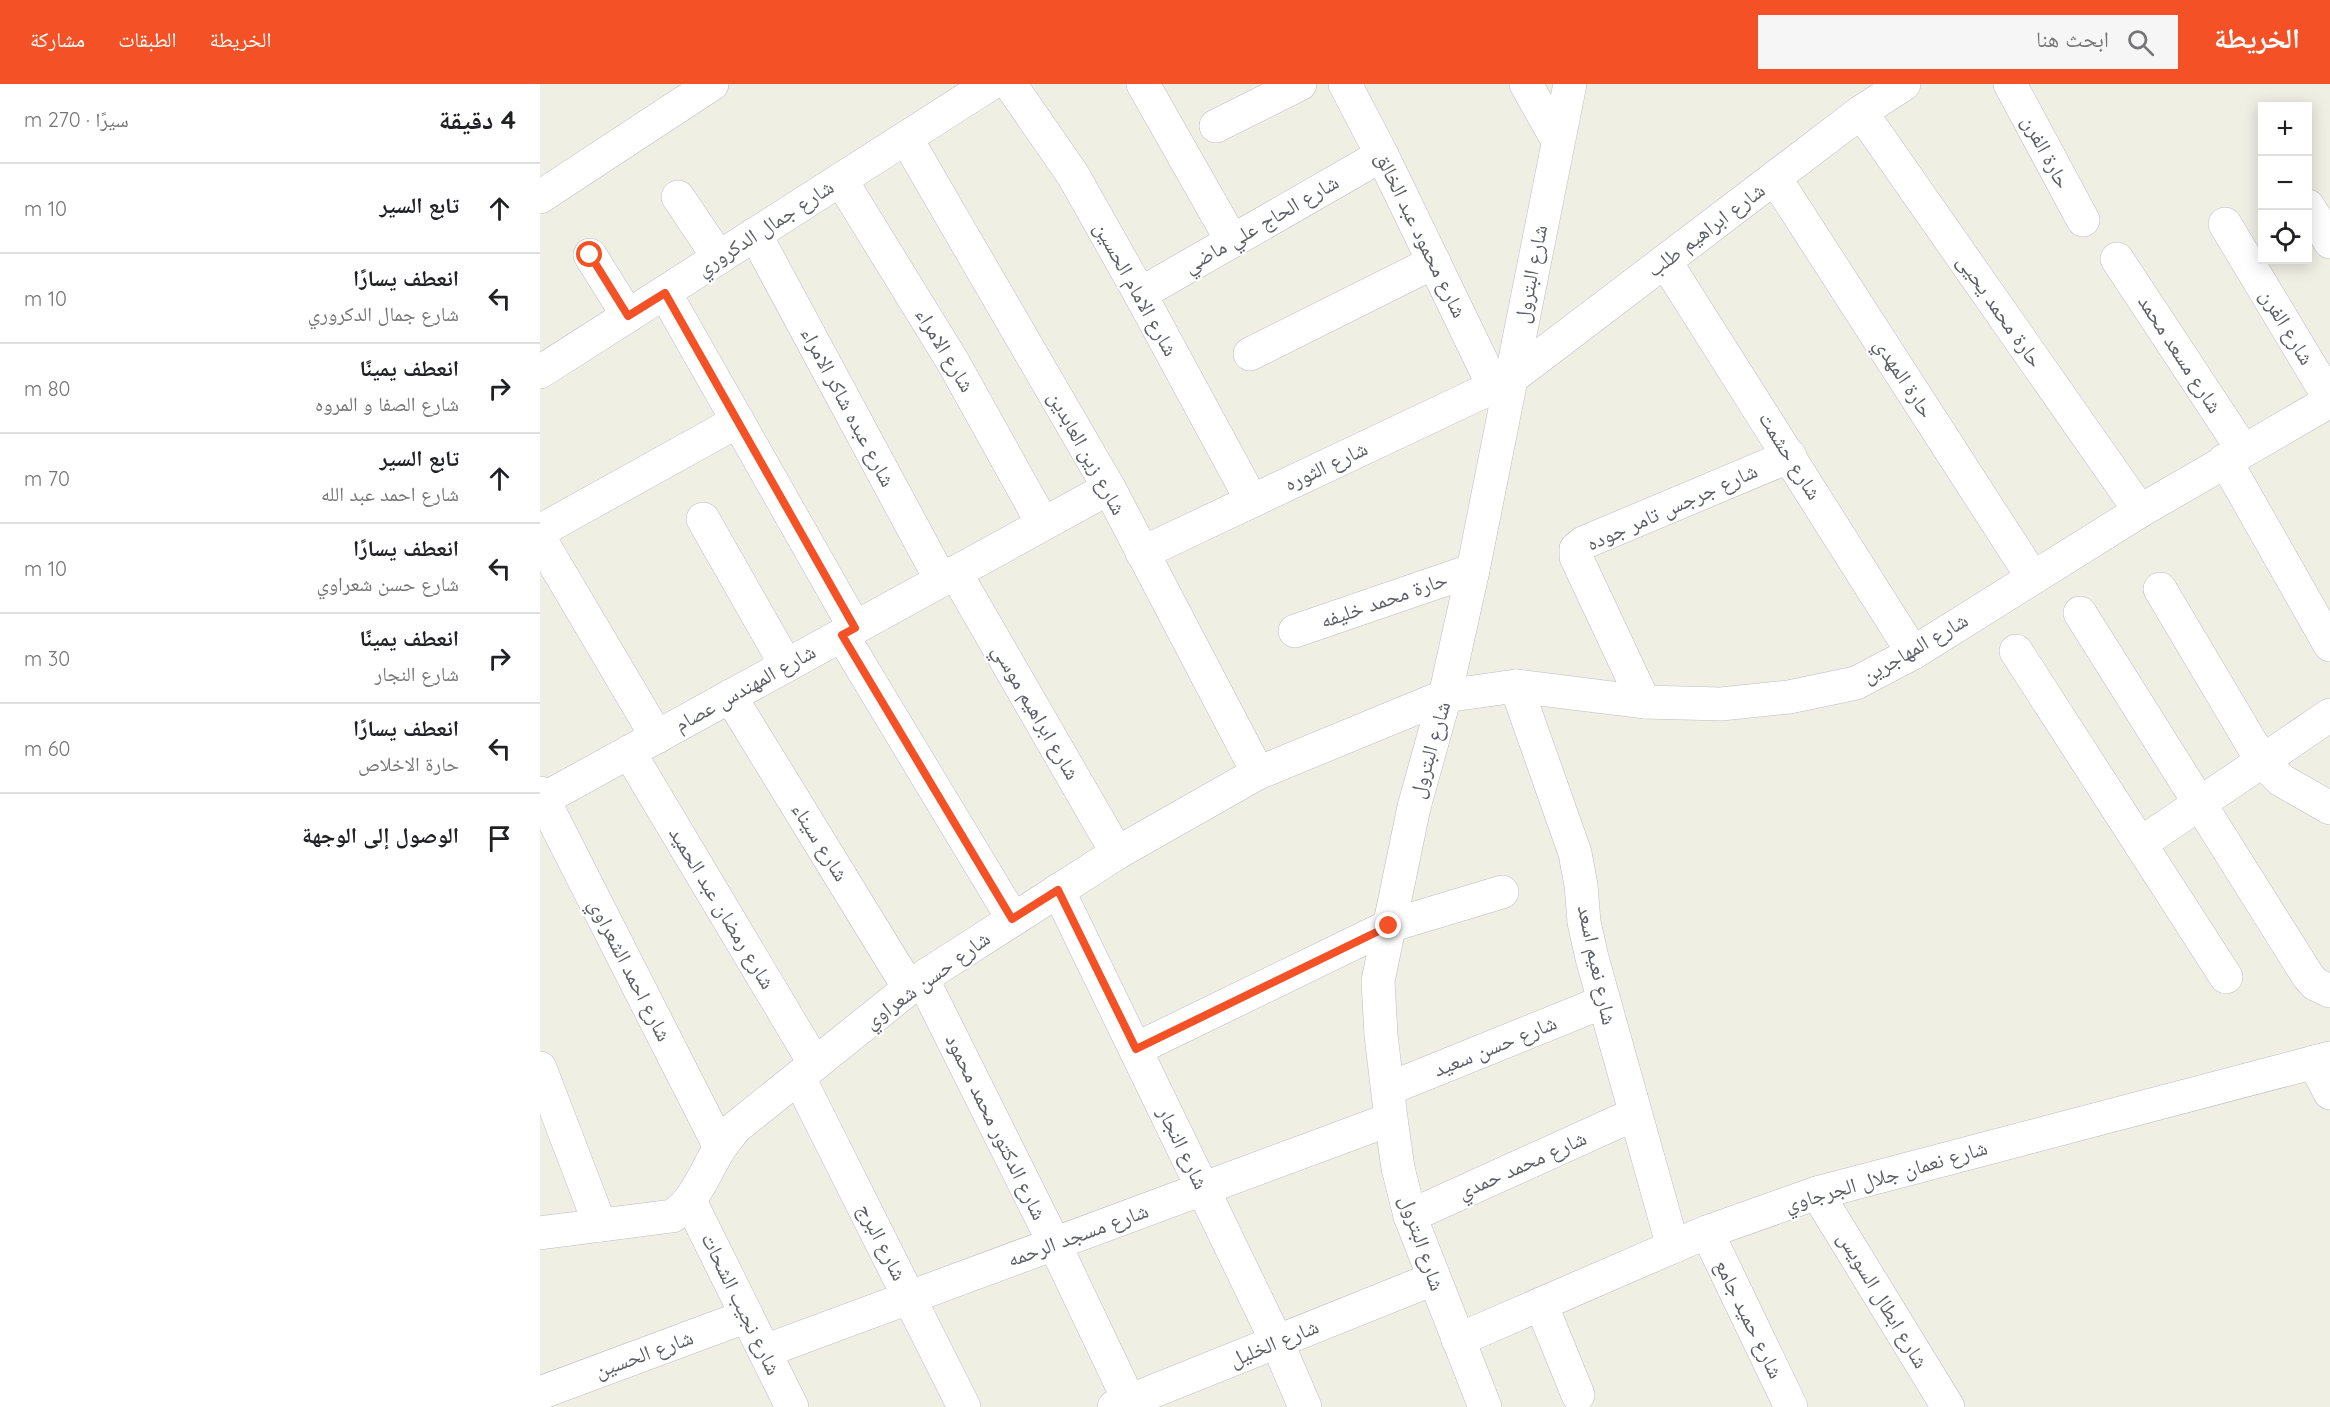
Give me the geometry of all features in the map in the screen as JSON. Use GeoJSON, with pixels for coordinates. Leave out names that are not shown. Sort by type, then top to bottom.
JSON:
{"type":"FeatureCollection","features":[{"type":"Feature","properties":{"kind":"street"},"geometry":{"type":"LineString","coordinates":[[540,197],[712,84]]}},
{"type":"Feature","properties":{"kind":"street","name":"شارع جمال الدكروري"},"geometry":{"type":"LineString","coordinates":[[541,370],[990,84]]}},
{"type":"Feature","properties":{"kind":"street","name":"شارع الامام الحسين"},"geometry":{"type":"LineString","coordinates":[[1010,84],[1072,175],[1140,294],[1252,501]]}},
{"type":"Feature","properties":{"kind":"street"},"geometry":{"type":"LineString","coordinates":[[1143,84],[1232,241]]}},
{"type":"Feature","properties":{"kind":"street"},"geometry":{"type":"LineString","coordinates":[[1216,126],[1300,84]]}},
{"type":"Feature","properties":{"kind":"street","name":"شارع محمود عبد الخالق"},"geometry":{"type":"LineString","coordinates":[[1346,84],[1434,262],[1502,383]]}},
{"type":"Feature","properties":{"kind":"street"},"geometry":{"type":"LineString","coordinates":[[1526,84],[1558,141]]}},
{"type":"Feature","properties":{"kind":"street"},"geometry":{"type":"LineString","coordinates":[[1568,94],[1598,84]]}},
{"type":"Feature","properties":{"kind":"street","name":"شارع ابراهيم طلب"},"geometry":{"type":"LineString","coordinates":[[1502,383],[1861,112],[1904,84]]}},
{"type":"Feature","properties":{"kind":"street","name":"حارة الفرن"},"geometry":{"type":"LineString","coordinates":[[2010,84],[2083,220]]}},
{"type":"Feature","properties":{"kind":"street","name":"شارع البترول"},"geometry":{"type":"LineString","coordinates":[[1485,1407],[1410,1216],[1398,1168],[1389,1104],[1381,1035],[1378,981],[1414,807],[1445,696],[1473,570],[1502,383],[1568,94]]}},
{"type":"Feature","properties":{"kind":"street","name":"حارة محمد يحيى"},"geometry":{"type":"LineString","coordinates":[[1861,112],[2140,511]]}},
{"type":"Feature","properties":{"kind":"street","name":"شارع زين العابدين"},"geometry":{"type":"LineString","coordinates":[[906,138],[1109,488],[1258,773]]}},
{"type":"Feature","properties":{"kind":"street","name":"شارع الحاج علي ماضي"},"geometry":{"type":"LineString","coordinates":[[1140,294],[1382,154]]}},
{"type":"Feature","properties":{"kind":"street","name":"حارة المهدي"},"geometry":{"type":"LineString","coordinates":[[1775,178],[2033,578]]}},
{"type":"Feature","properties":{"kind":"street","name":"شارع الامراء"},"geometry":{"type":"LineString","coordinates":[[841,180],[953,362],[1043,524]]}},
{"type":"Feature","properties":{"kind":"street"},"geometry":{"type":"LineString","coordinates":[[678,197],[719,258]]}},
{"type":"Feature","properties":{"kind":"street"},"geometry":{"type":"LineString","coordinates":[[2310,210],[2330,242]]}},
{"type":"Feature","properties":{"kind":"street","name":"شارع الفرن"},"geometry":{"type":"LineString","coordinates":[[2225,224],[2330,400]]}},
{"type":"Feature","properties":{"kind":"street","name":"شارع عبده شاكر الامراء"},"geometry":{"type":"LineString","coordinates":[[755,234],[948,576]]}},
{"type":"Feature","properties":{"kind":"street"},"geometry":{"type":"LineString","coordinates":[[590,255],[628,316]]}},
{"type":"Feature","properties":{"kind":"street","name":"شارع مسعد محمد"},"geometry":{"type":"LineString","coordinates":[[2117,259],[2234,455],[2330,645]]}},
{"type":"Feature","properties":{"kind":"street","name":"شارع حشمت"},"geometry":{"type":"LineString","coordinates":[[1665,261],[1913,653]]}},
{"type":"Feature","properties":{"kind":"street"},"geometry":{"type":"LineString","coordinates":[[1250,354],[1434,262]]}},
{"type":"Feature","properties":{"kind":"street"},"geometry":{"type":"LineString","coordinates":[[665,293],[738,421],[848,631],[1012,919]]}},
{"type":"Feature","properties":{"kind":"street","name":"شارع الثوره"},"geometry":{"type":"LineString","coordinates":[[1142,553],[1502,383]]}},
{"type":"Feature","properties":{"kind":"street","name":"شارع المهاجرين"},"geometry":{"type":"LineString","coordinates":[[1445,696],[1516,686],[1644,702],[1721,704],[1789,697],[1856,683],[1913,653],[2140,511],[2330,400]]}},
{"type":"Feature","properties":{"kind":"street"},"geometry":{"type":"LineString","coordinates":[[540,531],[738,421]]}},
{"type":"Feature","properties":{"kind":"street","name":"شارع جرجس تامر جوده"},"geometry":{"type":"LineString","coordinates":[[1644,702],[1576,557],[1576,549],[1583,543],[1790,456]]}},
{"type":"Feature","properties":{"kind":"street","name":"شارع المهندس عصام"},"geometry":{"type":"LineString","coordinates":[[541,798],[657,737],[1109,488]]}},
{"type":"Feature","properties":{"kind":"street"},"geometry":{"type":"LineString","coordinates":[[703,519],[786,665]]}},
{"type":"Feature","properties":{"kind":"street"},"geometry":{"type":"LineString","coordinates":[[540,539],[657,737]]}},
{"type":"Feature","properties":{"kind":"street","name":"حارة محمد خليفه"},"geometry":{"type":"LineString","coordinates":[[1295,631],[1473,570]]}},
{"type":"Feature","properties":{"kind":"street","name":"شارع ابراهيم موسي"},"geometry":{"type":"LineString","coordinates":[[948,576],[1117,853]]}},
{"type":"Feature","properties":{"kind":"street"},"geometry":{"type":"LineString","coordinates":[[2160,589],[2262,761],[2281,780],[2330,808]]}},
{"type":"Feature","properties":{"kind":"street"},"geometry":{"type":"LineString","coordinates":[[2080,613],[2308,976],[2315,984],[2330,991]]}},
{"type":"Feature","properties":{"kind":"street"},"geometry":{"type":"LineString","coordinates":[[2016,651],[2226,977]]}},
{"type":"Feature","properties":{"kind":"street","name":"شارع نعيم اسعد"},"geometry":{"type":"LineString","coordinates":[[1516,686],[1575,853],[1581,885],[1584,922],[1603,1002],[1673,1247]]}},
{"type":"Feature","properties":{"kind":"street","name":"شارع سيناء"},"geometry":{"type":"LineString","coordinates":[[730,696],[916,983]]}},
{"type":"Feature","properties":{"kind":"street","name":"شارع حسن شعراوي"},"geometry":{"type":"LineString","coordinates":[[540,1233],[672,1216],[690,1201],[720,1147],[735,1128],[916,983],[1117,853],[1258,773],[1445,696]]}},
{"type":"Feature","properties":{"kind":"street"},"geometry":{"type":"LineString","coordinates":[[2140,844],[2330,715]]}},
{"type":"Feature","properties":{"kind":"street","name":"شارع رمضان عبد الحميد"},"geometry":{"type":"LineString","coordinates":[[629,752],[807,1071]]}},
{"type":"Feature","properties":{"kind":"street","name":"شارع احمد الشعراوي"},"geometry":{"type":"LineString","coordinates":[[541,798],[720,1147]]}},
{"type":"Feature","properties":{"kind":"street","name":"شارع النجار"},"geometry":{"type":"LineString","coordinates":[[1058,890],[1277,1342],[1305,1407]]}},
{"type":"Feature","properties":{"kind":"street"},"geometry":{"type":"LineString","coordinates":[[1136,1049],[1389,926],[1502,892]]}},
{"type":"Feature","properties":{"kind":"street","name":"شارع الدكتور محمد محمود"},"geometry":{"type":"LineString","coordinates":[[916,983],[1054,1244],[1125,1405]]}},
{"type":"Feature","properties":{"kind":"street","name":"شارع حسن سعيد"},"geometry":{"type":"LineString","coordinates":[[1389,1104],[1603,1002]]}},
{"type":"Feature","properties":{"kind":"street"},"geometry":{"type":"LineString","coordinates":[[2322,1060],[2330,1094]]}},
{"type":"Feature","properties":{"kind":"street","name":"شارع نعمان جلال الجرجاوي"},"geometry":{"type":"LineString","coordinates":[[1458,1340],[1707,1232],[1817,1192],[2322,1060]]}},
{"type":"Feature","properties":{"kind":"street"},"geometry":{"type":"LineString","coordinates":[[540,1068],[600,1225]]}},
{"type":"Feature","properties":{"kind":"street","name":"شارع البرج"},"geometry":{"type":"LineString","coordinates":[[807,1071],[910,1297],[964,1407]]}},
{"type":"Feature","properties":{"kind":"street","name":"شارع مسجد الرحمه"},"geometry":{"type":"LineString","coordinates":[[765,1351],[1203,1188],[1389,1104]]}},
{"type":"Feature","properties":{"kind":"street","name":"شارع محمد حمدي"},"geometry":{"type":"LineString","coordinates":[[1410,1216],[1635,1114]]}},
{"type":"Feature","properties":{"kind":"street","name":"شارع ابطال السويس"},"geometry":{"type":"LineString","coordinates":[[1817,1192],[1948,1407]]}},
{"type":"Feature","properties":{"kind":"street","name":"شارع نجيب الشحات"},"geometry":{"type":"LineString","coordinates":[[690,1201],[792,1407]]}},
{"type":"Feature","properties":{"kind":"street","name":"شارع حميد جامع"},"geometry":{"type":"LineString","coordinates":[[1707,1232],[1791,1407]]}},
{"type":"Feature","properties":{"kind":"street","name":"شارع الخليل"},"geometry":{"type":"LineString","coordinates":[[1125,1405],[1433,1279]]}},
{"type":"Feature","properties":{"kind":"street"},"geometry":{"type":"LineString","coordinates":[[1542,1304],[1578,1395]]}},
{"type":"Feature","properties":{"kind":"street","name":"شارع الحسين"},"geometry":{"type":"LineString","coordinates":[[540,1393],[747,1316]]}},
{"type":"Feature","properties":{"kind":"route"},"geometry":{"type":"LineString","coordinates":[[590,255],[628,316],[665,293],[855,628],[842,635],[1012,919],[1058,890],[1136,1049],[1389,926]]}}]}
